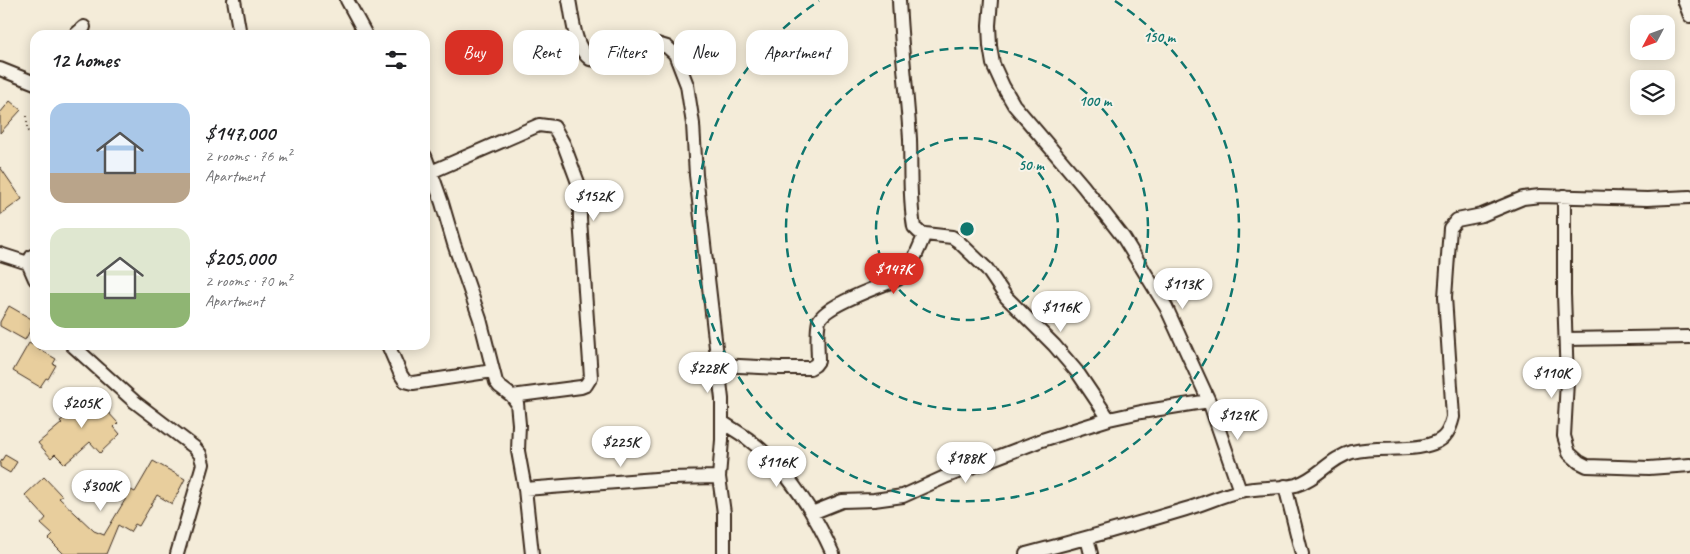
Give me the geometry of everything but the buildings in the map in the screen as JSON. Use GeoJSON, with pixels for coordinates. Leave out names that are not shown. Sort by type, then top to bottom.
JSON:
{"type":"FeatureCollection","features":[{"type":"Feature","properties":{"kind":"street"},"geometry":{"type":"LineString","coordinates":[[234,0],[239,30]]}},
{"type":"Feature","properties":{"kind":"street"},"geometry":{"type":"LineString","coordinates":[[346,0],[363,30]]}},
{"type":"Feature","properties":{"kind":"street"},"geometry":{"type":"LineString","coordinates":[[570,0],[581,50],[590,59],[598,60],[657,44],[667,47],[675,54],[686,85],[693,124],[696,175],[722,399],[719,477],[724,513],[724,554]]}},
{"type":"Feature","properties":{"kind":"street"},"geometry":{"type":"LineString","coordinates":[[899,0],[911,158],[911,210],[914,227],[919,232],[926,234],[952,237],[987,269],[1006,297],[1054,345],[1078,373],[1109,419]]}},
{"type":"Feature","properties":{"kind":"street"},"geometry":{"type":"LineString","coordinates":[[991,0],[990,46],[993,64],[1003,86],[1014,105],[1083,186],[1122,237],[1166,307],[1209,402],[1240,491]]}},
{"type":"Feature","properties":{"kind":"street"},"geometry":{"type":"LineString","coordinates":[[1684,0],[1690,16]]}},
{"type":"Feature","properties":{"kind":"street"},"geometry":{"type":"LineString","coordinates":[[0,69],[30,80]]}},
{"type":"Feature","properties":{"kind":"street"},"geometry":{"type":"LineString","coordinates":[[430,173],[540,125],[554,127],[574,169],[580,188],[580,219],[592,377],[581,387],[512,396]]}},
{"type":"Feature","properties":{"kind":"street"},"geometry":{"type":"LineString","coordinates":[[430,178],[442,203],[480,319],[493,371],[499,386],[512,396],[517,403],[519,424],[518,451],[525,488],[532,554]]}},
{"type":"Feature","properties":{"kind":"street"},"geometry":{"type":"LineString","coordinates":[[1026,554],[1188,509],[1240,491],[1296,485],[1307,480],[1334,460],[1348,453],[1365,449],[1420,447],[1435,443],[1444,438],[1450,429],[1453,417],[1445,297],[1450,228],[1457,220],[1482,215],[1523,198],[1540,196],[1647,199],[1690,197]]}},
{"type":"Feature","properties":{"kind":"street"},"geometry":{"type":"LineString","coordinates":[[1564,196],[1564,294],[1567,381],[1564,436],[1568,453],[1587,466],[1649,468],[1690,465]]}},
{"type":"Feature","properties":{"kind":"street"},"geometry":{"type":"LineString","coordinates":[[719,365],[780,368],[810,368],[815,366],[818,361],[820,319],[824,314],[840,303],[904,275],[926,234]]}},
{"type":"Feature","properties":{"kind":"street"},"geometry":{"type":"LineString","coordinates":[[0,254],[30,259]]}},
{"type":"Feature","properties":{"kind":"street"},"geometry":{"type":"LineString","coordinates":[[1566,339],[1690,337]]}},
{"type":"Feature","properties":{"kind":"street"},"geometry":{"type":"LineString","coordinates":[[78,350],[135,402],[194,447],[200,454],[203,464],[177,554]]}},
{"type":"Feature","properties":{"kind":"street"},"geometry":{"type":"LineString","coordinates":[[390,350],[401,375],[405,380],[413,383],[493,371]]}},
{"type":"Feature","properties":{"kind":"street"},"geometry":{"type":"LineString","coordinates":[[812,513],[842,501],[874,500],[903,496],[945,477],[1042,440],[1109,419],[1141,412],[1209,402]]}},
{"type":"Feature","properties":{"kind":"street"},"geometry":{"type":"LineString","coordinates":[[722,422],[749,440],[777,467],[812,513],[833,554]]}},
{"type":"Feature","properties":{"kind":"street"},"geometry":{"type":"LineString","coordinates":[[525,488],[668,478],[719,477]]}},
{"type":"Feature","properties":{"kind":"street"},"geometry":{"type":"LineString","coordinates":[[1285,486],[1304,551]]}},
{"type":"Feature","properties":{"kind":"street"},"geometry":{"type":"LineString","coordinates":[[1087,538],[1091,554]]}},
{"type":"Feature","properties":{"kind":"path"},"geometry":{"type":"LineString","coordinates":[[27,116],[27,130],[30,134]]}}]}
